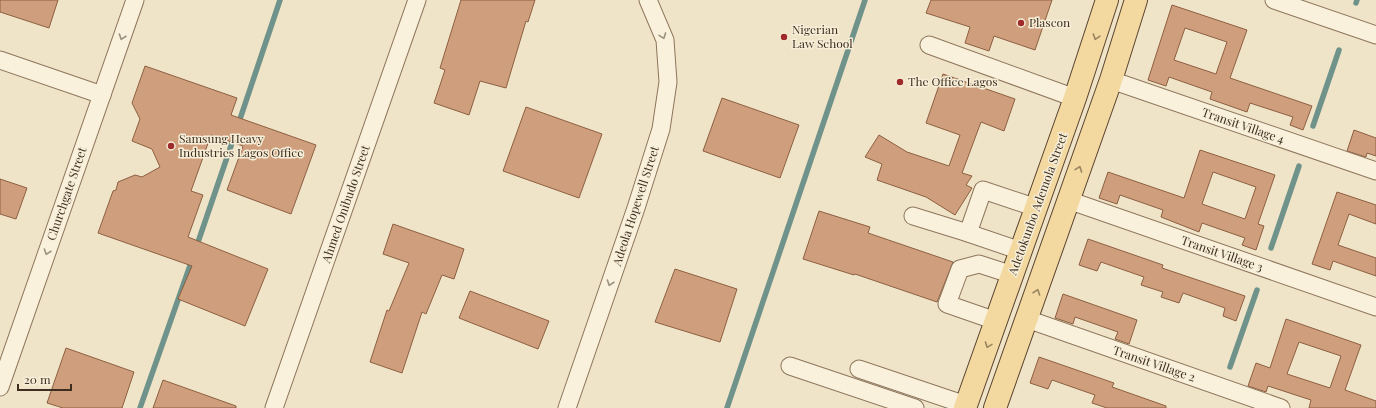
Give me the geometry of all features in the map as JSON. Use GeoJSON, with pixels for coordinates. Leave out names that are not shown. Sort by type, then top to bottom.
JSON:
{"type":"FeatureCollection","features":[{"type":"Feature","properties":{"kind":"main road","name":"Adetokunbo Ademola Street"},"geometry":{"type":"LineString","coordinates":[[966,407],[1076,98],[1107,0]]}},
{"type":"Feature","properties":{"kind":"main road"},"geometry":{"type":"LineString","coordinates":[[995,408],[1111,80],[1136,0]]}},
{"type":"Feature","properties":{"kind":"street","name":"Churchgate Street"},"geometry":{"type":"LineString","coordinates":[[0,387],[135,0]]}},
{"type":"Feature","properties":{"kind":"street","name":"Ahmed Onibudo Street"},"geometry":{"type":"LineString","coordinates":[[274,408],[417,0]]}},
{"type":"Feature","properties":{"kind":"street","name":"Adeola Hopewell Street"},"geometry":{"type":"LineString","coordinates":[[567,408],[636,208],[661,129],[668,82],[665,40],[648,0]]}},
{"type":"Feature","properties":{"kind":"street"},"geometry":{"type":"LineString","coordinates":[[1274,0],[1376,35]]}},
{"type":"Feature","properties":{"kind":"street"},"geometry":{"type":"LineString","coordinates":[[928,45],[1076,98]]}},
{"type":"Feature","properties":{"kind":"street"},"geometry":{"type":"LineString","coordinates":[[0,60],[102,95]]}},
{"type":"Feature","properties":{"kind":"street","name":"Transit Village 4"},"geometry":{"type":"LineString","coordinates":[[1111,80],[1376,172]]}},
{"type":"Feature","properties":{"kind":"street"},"geometry":{"type":"LineString","coordinates":[[968,233],[983,190],[1036,208]]}},
{"type":"Feature","properties":{"kind":"street","name":"Transit Village 3"},"geometry":{"type":"LineString","coordinates":[[1068,200],[1376,307]]}},
{"type":"Feature","properties":{"kind":"street"},"geometry":{"type":"LineString","coordinates":[[913,216],[1021,251]]}},
{"type":"Feature","properties":{"kind":"street"},"geometry":{"type":"LineString","coordinates":[[996,321],[947,304],[960,268],[979,264],[1013,275]]}},
{"type":"Feature","properties":{"kind":"street","name":"Transit Village 2"},"geometry":{"type":"LineString","coordinates":[[1027,319],[1281,408]]}},
{"type":"Feature","properties":{"kind":"street"},"geometry":{"type":"LineString","coordinates":[[790,366],[916,408]]}},
{"type":"Feature","properties":{"kind":"street"},"geometry":{"type":"LineString","coordinates":[[859,369],[966,407]]}},
{"type":"Feature","properties":{"kind":"building"},"geometry":{"type":"Polygon","coordinates":[[[0,0],[58,0],[49,28],[0,12],[0,0]]]}},
{"type":"Feature","properties":{"kind":"building"},"geometry":{"type":"Polygon","coordinates":[[[461,0],[535,0],[528,22],[526,21],[506,88],[480,81],[469,115],[434,103],[445,70],[440,68],[461,0]]]}},
{"type":"Feature","properties":{"kind":"building"},"geometry":{"type":"Polygon","coordinates":[[[931,0],[1052,0],[1035,50],[994,36],[989,51],[965,43],[970,27],[926,13],[931,0]]]}},
{"type":"Feature","properties":{"kind":"building"},"geometry":{"type":"Polygon","coordinates":[[[1172,5],[1247,30],[1230,78],[1312,106],[1303,130],[1290,125],[1293,117],[1250,103],[1247,112],[1210,99],[1212,92],[1169,77],[1166,86],[1148,80],[1172,5]],[[1185,28],[1174,60],[1216,74],[1227,42],[1185,28]]]}},
{"type":"Feature","properties":{"kind":"building"},"geometry":{"type":"Polygon","coordinates":[[[145,66],[237,98],[231,115],[316,145],[291,214],[227,190],[243,146],[211,135],[191,191],[203,195],[188,237],[268,269],[245,326],[178,299],[192,266],[98,233],[113,191],[116,190],[118,182],[135,175],[142,177],[160,167],[152,149],[132,141],[140,119],[132,103],[145,66]]]}},
{"type":"Feature","properties":{"kind":"building"},"geometry":{"type":"Polygon","coordinates":[[[943,74],[1015,99],[1004,131],[981,122],[962,173],[972,176],[966,185],[972,188],[955,215],[926,197],[877,180],[882,164],[865,157],[879,135],[907,152],[949,166],[960,135],[926,123],[943,74]]]}},
{"type":"Feature","properties":{"kind":"building"},"geometry":{"type":"Polygon","coordinates":[[[722,98],[799,125],[780,178],[703,151],[722,98]]]}},
{"type":"Feature","properties":{"kind":"building"},"geometry":{"type":"Polygon","coordinates":[[[526,107],[602,134],[579,198],[503,171],[526,107]]]}},
{"type":"Feature","properties":{"kind":"building"},"geometry":{"type":"Polygon","coordinates":[[[1354,130],[1376,138],[1376,156],[1367,153],[1366,157],[1347,151],[1354,130]]]}},
{"type":"Feature","properties":{"kind":"building"},"geometry":{"type":"Polygon","coordinates":[[[1200,150],[1275,175],[1258,224],[1264,226],[1256,250],[1242,245],[1245,238],[1202,223],[1199,232],[1161,217],[1163,210],[1120,195],[1117,204],[1099,198],[1108,172],[1184,198],[1200,150]],[[1213,172],[1202,204],[1245,219],[1256,187],[1213,172]]]}},
{"type":"Feature","properties":{"kind":"building"},"geometry":{"type":"Polygon","coordinates":[[[0,179],[27,188],[16,219],[0,214],[0,179]]]}},
{"type":"Feature","properties":{"kind":"building"},"geometry":{"type":"Polygon","coordinates":[[[1337,192],[1376,205],[1376,224],[1349,214],[1338,245],[1376,258],[1376,276],[1333,261],[1330,270],[1312,264],[1337,192]]]}},
{"type":"Feature","properties":{"kind":"building"},"geometry":{"type":"Polygon","coordinates":[[[819,211],[870,227],[868,233],[953,262],[937,302],[855,274],[854,275],[803,259],[819,211]]]}},
{"type":"Feature","properties":{"kind":"building"},"geometry":{"type":"Polygon","coordinates":[[[393,224],[464,249],[454,279],[442,275],[426,314],[422,312],[402,373],[370,362],[387,310],[389,311],[409,263],[383,254],[393,224]]]}},
{"type":"Feature","properties":{"kind":"building"},"geometry":{"type":"Polygon","coordinates":[[[1088,239],[1163,265],[1162,268],[1245,296],[1236,321],[1223,316],[1225,308],[1183,293],[1179,303],[1161,297],[1163,292],[1141,285],[1144,277],[1101,262],[1097,271],[1079,265],[1088,239]]]}},
{"type":"Feature","properties":{"kind":"building"},"geometry":{"type":"Polygon","coordinates":[[[675,269],[737,289],[720,342],[655,322],[675,269]]]}},
{"type":"Feature","properties":{"kind":"building"},"geometry":{"type":"Polygon","coordinates":[[[470,291],[549,321],[538,349],[459,318],[470,291]]]}},
{"type":"Feature","properties":{"kind":"building"},"geometry":{"type":"Polygon","coordinates":[[[1063,294],[1137,320],[1129,344],[1115,339],[1118,332],[1075,317],[1073,324],[1055,318],[1063,294]]]}},
{"type":"Feature","properties":{"kind":"building"},"geometry":{"type":"Polygon","coordinates":[[[1286,319],[1361,345],[1345,390],[1376,401],[1376,408],[1309,408],[1311,400],[1268,386],[1266,392],[1248,386],[1256,363],[1270,368],[1286,319]],[[1299,342],[1287,374],[1330,388],[1341,356],[1299,342]]]}},
{"type":"Feature","properties":{"kind":"building"},"geometry":{"type":"Polygon","coordinates":[[[66,348],[134,372],[122,408],[63,408],[47,403],[66,348]]]}},
{"type":"Feature","properties":{"kind":"building"},"geometry":{"type":"Polygon","coordinates":[[[1039,357],[1114,383],[1112,387],[1166,406],[1166,408],[1107,408],[1092,403],[1095,395],[1052,380],[1048,389],[1030,383],[1039,357]]]}},
{"type":"Feature","properties":{"kind":"building"},"geometry":{"type":"Polygon","coordinates":[[[163,380],[236,406],[236,408],[153,408],[163,380]]]}},
{"type":"Feature","properties":{"kind":"waterway"},"geometry":{"type":"LineString","coordinates":[[238,125],[280,0]]}},
{"type":"Feature","properties":{"kind":"waterway"},"geometry":{"type":"LineString","coordinates":[[727,408],[865,0]]}},
{"type":"Feature","properties":{"kind":"waterway"},"geometry":{"type":"LineString","coordinates":[[1313,126],[1339,50]]}},
{"type":"Feature","properties":{"kind":"waterway"},"geometry":{"type":"LineString","coordinates":[[196,248],[234,137]]}},
{"type":"Feature","properties":{"kind":"waterway"},"geometry":{"type":"LineString","coordinates":[[1271,248],[1299,166]]}},
{"type":"Feature","properties":{"kind":"waterway"},"geometry":{"type":"LineString","coordinates":[[140,408],[192,260]]}},
{"type":"Feature","properties":{"kind":"waterway"},"geometry":{"type":"LineString","coordinates":[[1230,367],[1257,290]]}},
{"type":"Feature","properties":{"kind":"place","name":"Plascon"},"geometry":{"type":"Point","coordinates":[1021,23]}},
{"type":"Feature","properties":{"kind":"place","name":"Nigerian Law School"},"geometry":{"type":"Point","coordinates":[784,37]}},
{"type":"Feature","properties":{"kind":"place","name":"The Office Lagos"},"geometry":{"type":"Point","coordinates":[900,82]}},
{"type":"Feature","properties":{"kind":"place","name":"Samsung Heavy Industries Lagos Office"},"geometry":{"type":"Point","coordinates":[171,146]}}]}
